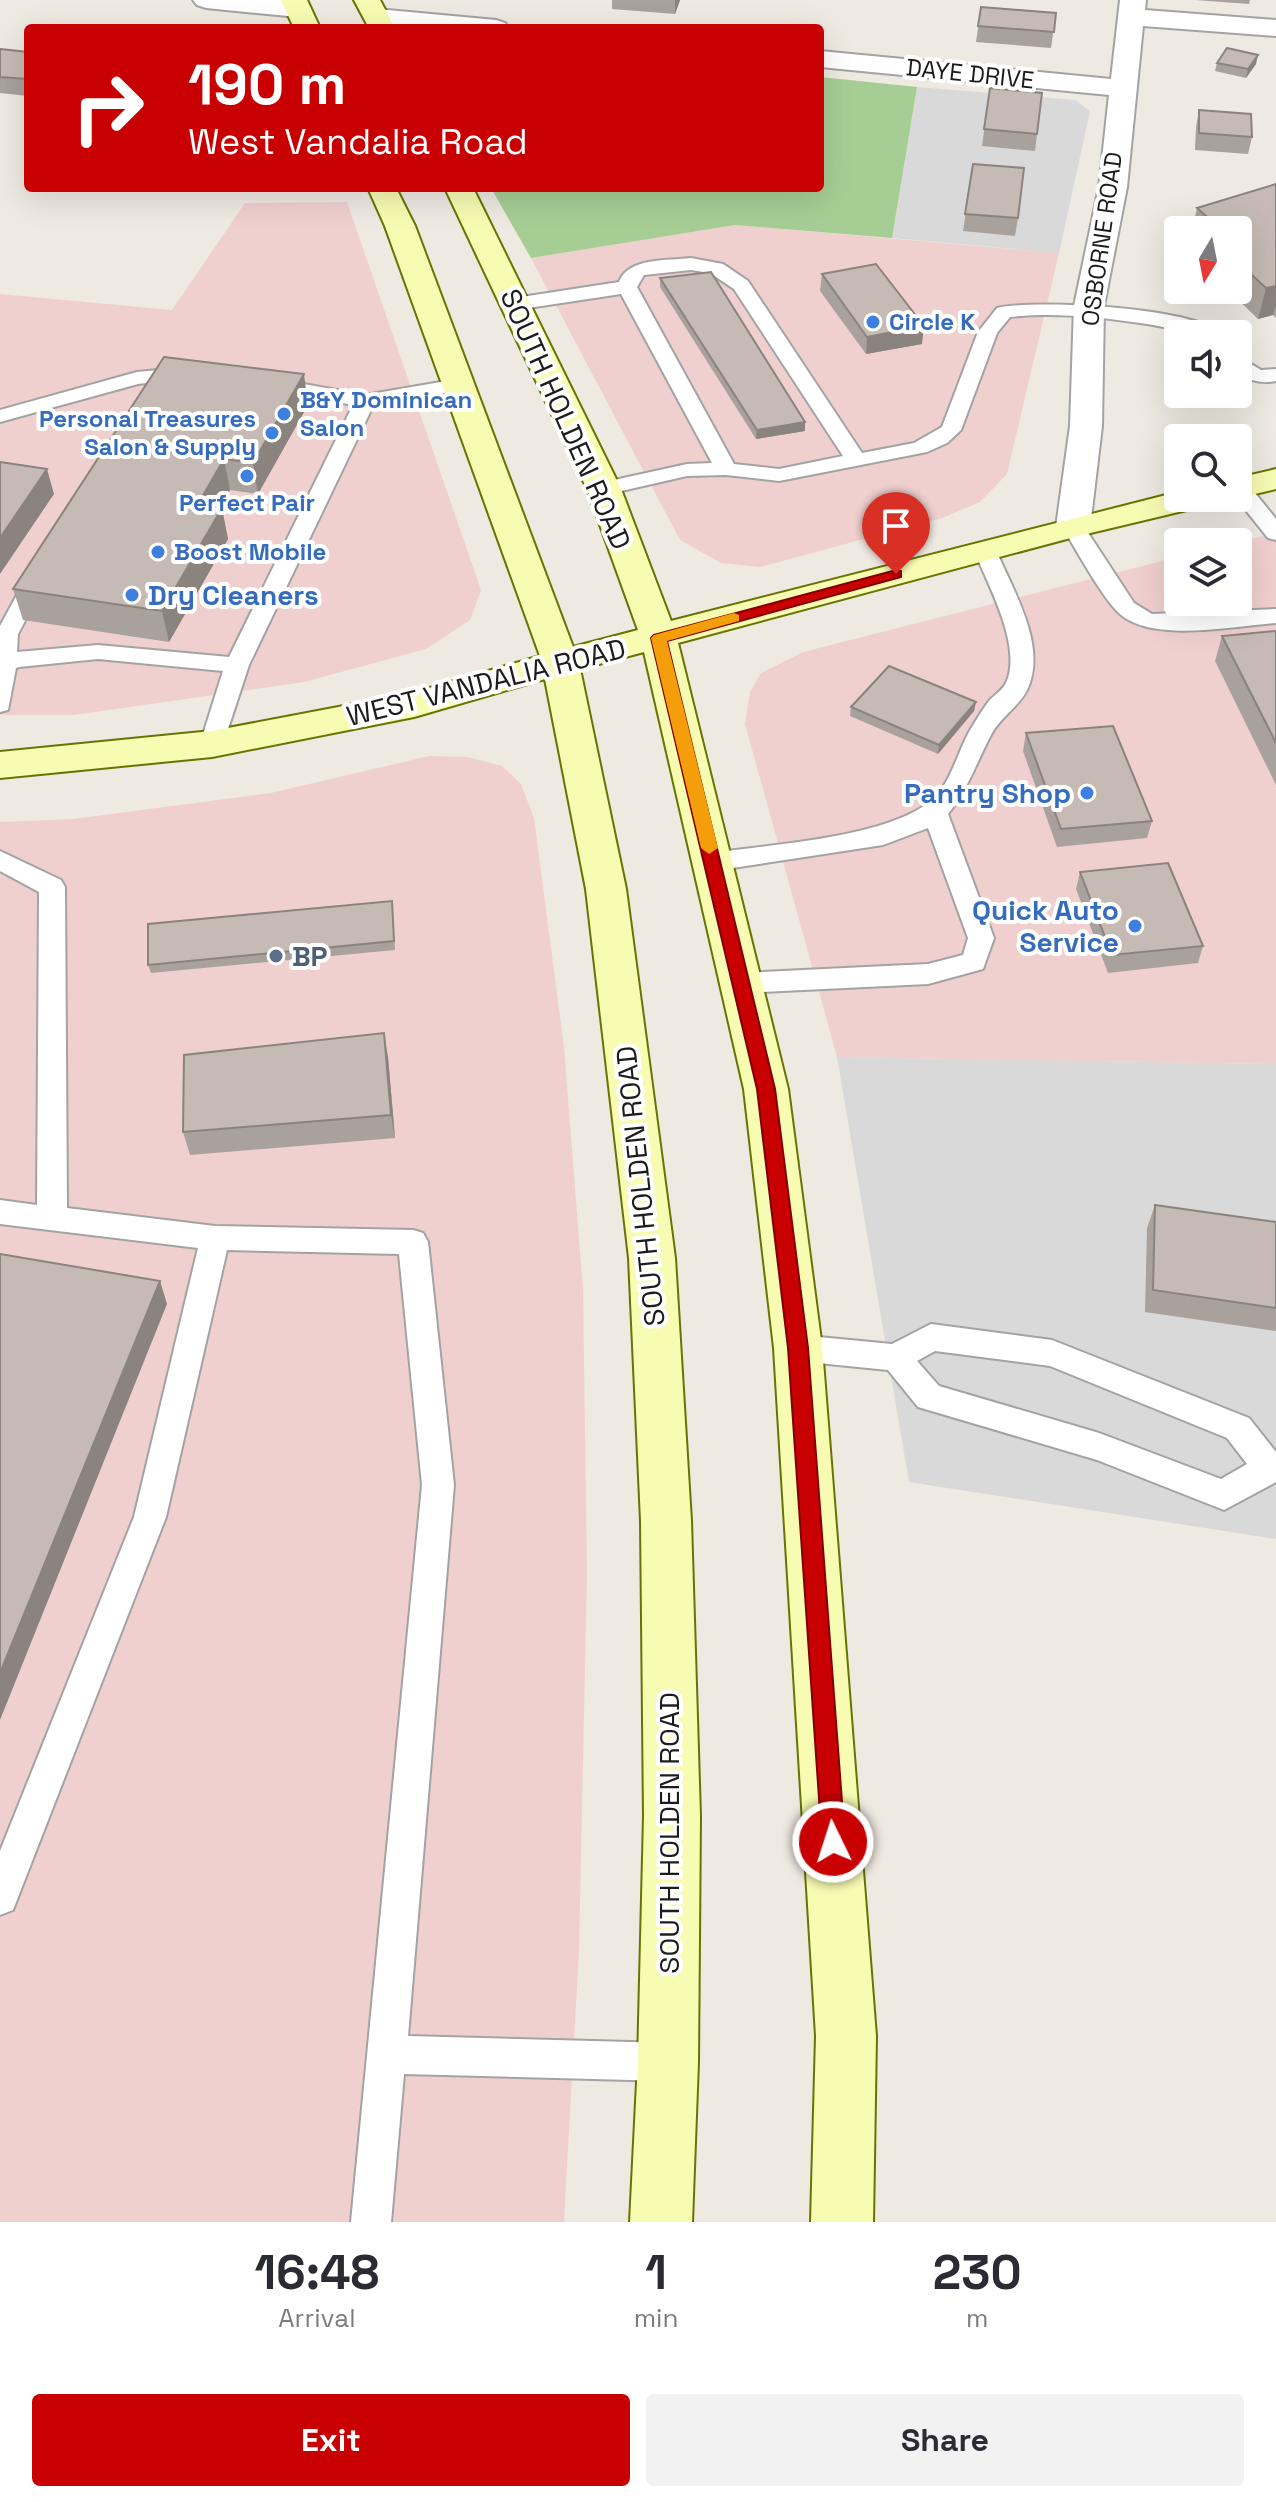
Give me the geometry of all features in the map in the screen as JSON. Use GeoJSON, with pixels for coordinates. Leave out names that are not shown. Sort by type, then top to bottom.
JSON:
{"type":"FeatureCollection","features":[{"type":"Feature","properties":{"kind":"main road","name":"SOUTH HOLDEN ROAD"},"geometry":{"type":"LineString","coordinates":[[384,192],[400,226],[560,662],[606,889],[652,1258],[666,1521],[671,1785],[668,2062],[661,2222]]}},
{"type":"Feature","properties":{"kind":"main road","name":"SOUTH HOLDEN ROAD"},"geometry":{"type":"LineString","coordinates":[[461,192],[604,489],[659,638],[766,1089],[798,1348],[846,2036],[842,2222]]}},
{"type":"Feature","properties":{"kind":"main road"},"geometry":{"type":"LineString","coordinates":[[1252,485],[1276,479]]}},
{"type":"Feature","properties":{"kind":"main road","name":"WEST VANDALIA ROAD"},"geometry":{"type":"LineString","coordinates":[[0,765],[212,744],[414,705],[560,662],[1164,506]]}},
{"type":"Feature","properties":{"kind":"street"},"geometry":{"type":"LineString","coordinates":[[206,0],[299,12]]}},
{"type":"Feature","properties":{"kind":"street"},"geometry":{"type":"LineString","coordinates":[[1132,8],[1276,28]]}},
{"type":"Feature","properties":{"kind":"street","name":"OSBORNE ROAD"},"geometry":{"type":"LineString","coordinates":[[1073,527],[1086,426],[1089,313],[1113,187],[1121,88],[1132,8]]}},
{"type":"Feature","properties":{"kind":"street"},"geometry":{"type":"LineString","coordinates":[[375,15],[459,24]]}},
{"type":"Feature","properties":{"kind":"street","name":"DAYE DRIVE"},"geometry":{"type":"LineString","coordinates":[[824,59],[1121,88]]}},
{"type":"Feature","properties":{"kind":"lane"},"geometry":{"type":"LineString","coordinates":[[726,469],[627,287],[630,277],[639,270],[691,264],[716,268],[741,285],[856,460]]}},
{"type":"Feature","properties":{"kind":"lane"},"geometry":{"type":"LineString","coordinates":[[515,304],[627,287]]}},
{"type":"Feature","properties":{"kind":"lane"},"geometry":{"type":"LineString","coordinates":[[604,489],[687,470],[726,469],[779,475],[920,448],[951,430],[988,332],[1004,312],[1035,308],[1164,321]]}},
{"type":"Feature","properties":{"kind":"lane"},"geometry":{"type":"LineString","coordinates":[[153,399],[170,373]]}},
{"type":"Feature","properties":{"kind":"lane"},"geometry":{"type":"LineString","coordinates":[[0,416],[137,378],[170,373],[215,374]]}},
{"type":"Feature","properties":{"kind":"lane"},"geometry":{"type":"LineString","coordinates":[[1252,374],[1276,375]]}},
{"type":"Feature","properties":{"kind":"lane"},"geometry":{"type":"LineString","coordinates":[[245,379],[365,401],[458,385]]}},
{"type":"Feature","properties":{"kind":"lane"},"geometry":{"type":"LineString","coordinates":[[212,744],[237,665],[365,401]]}},
{"type":"Feature","properties":{"kind":"lane"},"geometry":{"type":"LineString","coordinates":[[1252,505],[1276,533]]}},
{"type":"Feature","properties":{"kind":"lane"},"geometry":{"type":"LineString","coordinates":[[1073,527],[1126,608],[1146,621],[1163,623],[1276,616]]}},
{"type":"Feature","properties":{"kind":"lane"},"geometry":{"type":"LineString","coordinates":[[713,862],[883,836],[917,823],[934,810],[960,778],[974,744],[998,706],[1015,690],[1022,670],[1021,641],[985,550]]}},
{"type":"Feature","properties":{"kind":"lane"},"geometry":{"type":"LineString","coordinates":[[0,704],[7,634],[19,607],[51,555]]}},
{"type":"Feature","properties":{"kind":"lane"},"geometry":{"type":"LineString","coordinates":[[3,664],[98,652],[237,665]]}},
{"type":"Feature","properties":{"kind":"lane"},"geometry":{"type":"LineString","coordinates":[[741,983],[928,974],[974,962],[981,938],[934,810]]}},
{"type":"Feature","properties":{"kind":"lane"},"geometry":{"type":"LineString","coordinates":[[0,860],[52,887],[52,1219]]}},
{"type":"Feature","properties":{"kind":"lane"},"geometry":{"type":"LineString","coordinates":[[0,1212],[215,1238],[413,1242],[438,1485],[371,2222]]}},
{"type":"Feature","properties":{"kind":"lane"},"geometry":{"type":"LineString","coordinates":[[0,1897],[150,1517],[215,1238]]}},
{"type":"Feature","properties":{"kind":"lane"},"geometry":{"type":"LineString","coordinates":[[798,1348],[896,1358],[931,1337],[1052,1353],[1238,1428],[1273,1468],[1224,1495],[1099,1447],[929,1397],[896,1358]]}},
{"type":"Feature","properties":{"kind":"lane"},"geometry":{"type":"LineString","coordinates":[[387,2054],[668,2062]]}},
{"type":"Feature","properties":{"kind":"shaded area"},"geometry":{"type":"Polygon","coordinates":[[[917,87],[1075,100],[1090,111],[1059,253],[892,238],[917,87]]]}},
{"type":"Feature","properties":{"kind":"shaded area"},"geometry":{"type":"Polygon","coordinates":[[[347,202],[481,590],[470,620],[426,649],[304,682],[74,715],[0,715],[0,294],[172,310],[245,203],[347,202]]]}},
{"type":"Feature","properties":{"kind":"shaded area"},"geometry":{"type":"Polygon","coordinates":[[[735,225],[1059,253],[1007,474],[980,502],[942,518],[760,567],[721,563],[680,540],[531,258],[735,225]]]}},
{"type":"Feature","properties":{"kind":"shaded area"},"geometry":{"type":"Polygon","coordinates":[[[1276,533],[1276,1064],[837,1057],[745,724],[750,692],[761,673],[803,652],[1164,561],[1164,616],[1252,616],[1252,539],[1276,533]]]}},
{"type":"Feature","properties":{"kind":"shaded area"},"geometry":{"type":"Polygon","coordinates":[[[429,756],[468,757],[502,766],[521,784],[534,818],[564,1047],[583,1290],[587,1572],[579,1951],[564,2222],[0,2222],[0,822],[73,819],[271,793],[429,756]]]}},
{"type":"Feature","properties":{"kind":"shaded area"},"geometry":{"type":"Polygon","coordinates":[[[837,1057],[1276,1064],[1276,1539],[909,1482],[837,1057]]]}},
{"type":"Feature","properties":{"kind":"green space"},"geometry":{"type":"Polygon","coordinates":[[[824,77],[917,87],[892,238],[735,225],[531,258],[493,192],[824,192],[824,77]]]}},
{"type":"Feature","properties":{"kind":"building"},"geometry":{"type":"Polygon","coordinates":[[[981,7],[1056,13],[1054,32],[978,26],[981,7]]]}},
{"type":"Feature","properties":{"kind":"building"},"geometry":{"type":"Polygon","coordinates":[[[1227,48],[1258,55],[1248,69],[1217,63],[1227,48]]]}},
{"type":"Feature","properties":{"kind":"building"},"geometry":{"type":"Polygon","coordinates":[[[0,49],[24,52],[24,79],[0,77],[0,49]]]}},
{"type":"Feature","properties":{"kind":"building"},"geometry":{"type":"Polygon","coordinates":[[[990,88],[1042,93],[1037,134],[984,129],[990,88]]]}},
{"type":"Feature","properties":{"kind":"building"},"geometry":{"type":"Polygon","coordinates":[[[1199,110],[1251,114],[1252,137],[1199,133],[1199,110]]]}},
{"type":"Feature","properties":{"kind":"building"},"geometry":{"type":"Polygon","coordinates":[[[973,164],[1024,168],[1018,218],[965,214],[973,164]]]}},
{"type":"Feature","properties":{"kind":"building"},"geometry":{"type":"Polygon","coordinates":[[[1276,184],[1276,286],[1266,288],[1252,275],[1252,216],[1206,216],[1197,208],[1276,184]]]}},
{"type":"Feature","properties":{"kind":"building"},"geometry":{"type":"Polygon","coordinates":[[[876,264],[924,326],[867,337],[822,274],[876,264]]]}},
{"type":"Feature","properties":{"kind":"building"},"geometry":{"type":"Polygon","coordinates":[[[711,272],[805,422],[757,430],[660,278],[711,272]]]}},
{"type":"Feature","properties":{"kind":"building"},"geometry":{"type":"Polygon","coordinates":[[[164,357],[304,374],[253,463],[224,459],[198,504],[222,508],[162,611],[13,589],[164,357]]]}},
{"type":"Feature","properties":{"kind":"building"},"geometry":{"type":"Polygon","coordinates":[[[0,462],[47,469],[0,538],[0,462]]]}},
{"type":"Feature","properties":{"kind":"building"},"geometry":{"type":"Polygon","coordinates":[[[1276,631],[1276,743],[1222,636],[1276,631]]]}},
{"type":"Feature","properties":{"kind":"building"},"geometry":{"type":"Polygon","coordinates":[[[889,666],[976,702],[939,745],[851,707],[889,666]]]}},
{"type":"Feature","properties":{"kind":"building"},"geometry":{"type":"Polygon","coordinates":[[[1113,726],[1152,821],[1061,829],[1026,733],[1113,726]]]}},
{"type":"Feature","properties":{"kind":"building"},"geometry":{"type":"Polygon","coordinates":[[[1168,863],[1203,946],[1112,955],[1080,872],[1168,863]]]}},
{"type":"Feature","properties":{"kind":"building"},"geometry":{"type":"Polygon","coordinates":[[[392,901],[394,941],[148,965],[148,924],[392,901]]]}},
{"type":"Feature","properties":{"kind":"building"},"geometry":{"type":"Polygon","coordinates":[[[384,1033],[391,1115],[183,1132],[184,1055],[384,1033]]]}},
{"type":"Feature","properties":{"kind":"building"},"geometry":{"type":"Polygon","coordinates":[[[1155,1205],[1276,1222],[1276,1308],[1153,1290],[1155,1205]]]}},
{"type":"Feature","properties":{"kind":"building"},"geometry":{"type":"Polygon","coordinates":[[[0,1254],[160,1281],[0,1673],[0,1254]]]}},
{"type":"Feature","properties":{"kind":"slow traffic"},"geometry":{"type":"LineString","coordinates":[[709,848],[659,638],[734,618]]}},
{"type":"Feature","properties":{"kind":"place","name":"Circle K"},"geometry":{"type":"Point","coordinates":[873,322]}},
{"type":"Feature","properties":{"kind":"place","name":"B&Y Dominican Salon"},"geometry":{"type":"Point","coordinates":[284,414]}},
{"type":"Feature","properties":{"kind":"place","name":"Personal Treasures Salon & Supply"},"geometry":{"type":"Point","coordinates":[272,433]}},
{"type":"Feature","properties":{"kind":"place","name":"Perfect Pair"},"geometry":{"type":"Point","coordinates":[247,476]}},
{"type":"Feature","properties":{"kind":"place","name":"Boost Mobile"},"geometry":{"type":"Point","coordinates":[158,552]}},
{"type":"Feature","properties":{"kind":"place","name":"Dry Cleaners"},"geometry":{"type":"Point","coordinates":[132,595]}},
{"type":"Feature","properties":{"kind":"place","name":"Pantry Shop"},"geometry":{"type":"Point","coordinates":[1087,793]}},
{"type":"Feature","properties":{"kind":"place","name":"Quick Auto Service"},"geometry":{"type":"Point","coordinates":[1135,926]}},
{"type":"Feature","properties":{"kind":"place","name":"BP"},"geometry":{"type":"Point","coordinates":[276,956]}},
{"type":"Feature","properties":{"kind":"route"},"geometry":{"type":"LineString","coordinates":[[833,1842],[798,1348],[766,1089],[659,638],[896,574]]}}]}
